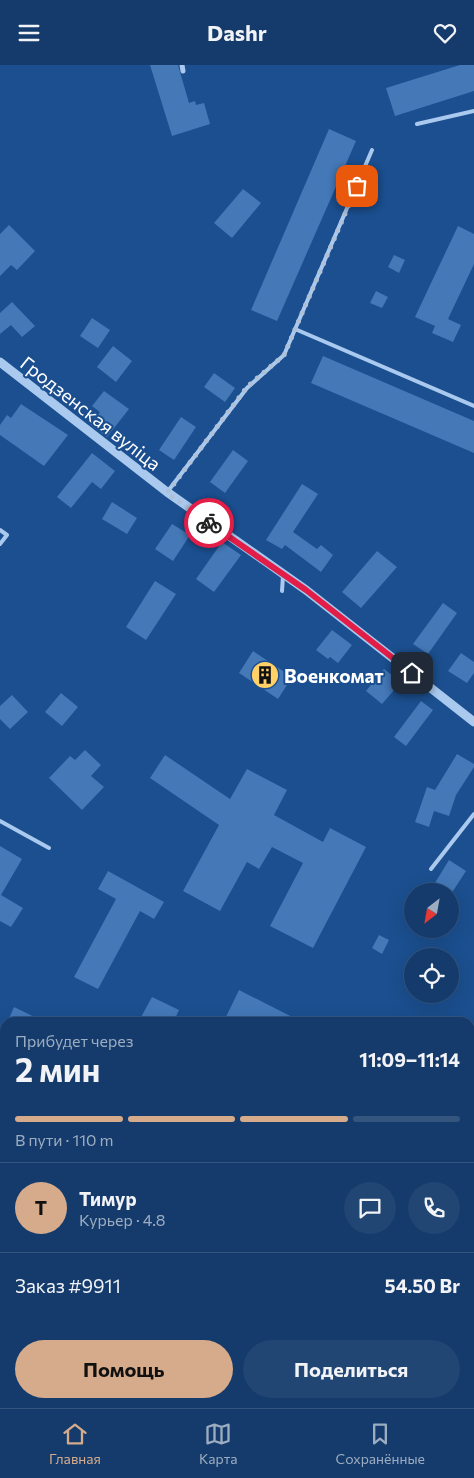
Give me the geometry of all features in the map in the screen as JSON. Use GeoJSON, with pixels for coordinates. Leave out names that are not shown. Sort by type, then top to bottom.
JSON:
{"type":"FeatureCollection","features":[{"type":"Feature","properties":{"kind":"street"},"geometry":{"type":"LineString","coordinates":[[182,65],[183,71]]}},
{"type":"Feature","properties":{"kind":"street","name":"Гродзенская вуліца"},"geometry":{"type":"LineString","coordinates":[[0,364],[167,493],[283,574],[474,722]]}},
{"type":"Feature","properties":{"kind":"lane"},"geometry":{"type":"LineString","coordinates":[[417,125],[474,111]]}},
{"type":"Feature","properties":{"kind":"lane"},"geometry":{"type":"LineString","coordinates":[[167,493],[247,387],[284,355],[372,150]]}},
{"type":"Feature","properties":{"kind":"lane"},"geometry":{"type":"LineString","coordinates":[[295,329],[474,406]]}},
{"type":"Feature","properties":{"kind":"lane"},"geometry":{"type":"LineString","coordinates":[[0,530],[7,535],[0,543]]}},
{"type":"Feature","properties":{"kind":"lane"},"geometry":{"type":"LineString","coordinates":[[282,591],[283,574]]}},
{"type":"Feature","properties":{"kind":"lane"},"geometry":{"type":"LineString","coordinates":[[432,869],[474,814]]}},
{"type":"Feature","properties":{"kind":"lane"},"geometry":{"type":"LineString","coordinates":[[0,821],[49,848]]}},
{"type":"Feature","properties":{"kind":"building"},"geometry":{"type":"Polygon","coordinates":[[[150,65],[178,65],[189,103],[195,101],[196,105],[204,103],[210,124],[172,136],[150,65]]]}},
{"type":"Feature","properties":{"kind":"building"},"geometry":{"type":"Polygon","coordinates":[[[460,65],[474,65],[474,91],[395,116],[386,88],[460,65]]]}},
{"type":"Feature","properties":{"kind":"building"},"geometry":{"type":"Polygon","coordinates":[[[329,129],[356,141],[277,321],[251,310],[329,129]]]}},
{"type":"Feature","properties":{"kind":"building"},"geometry":{"type":"Polygon","coordinates":[[[243,189],[261,203],[232,238],[214,223],[243,189]]]}},
{"type":"Feature","properties":{"kind":"building"},"geometry":{"type":"Polygon","coordinates":[[[9,225],[35,251],[17,270],[11,265],[0,276],[0,234],[9,225]]]}},
{"type":"Feature","properties":{"kind":"building"},"geometry":{"type":"Polygon","coordinates":[[[458,226],[474,234],[474,264],[448,319],[461,325],[453,342],[432,333],[435,326],[415,317],[458,226]]]}},
{"type":"Feature","properties":{"kind":"building"},"geometry":{"type":"Polygon","coordinates":[[[394,255],[405,260],[399,273],[388,267],[394,255]]]}},
{"type":"Feature","properties":{"kind":"building"},"geometry":{"type":"Polygon","coordinates":[[[376,291],[388,297],[382,308],[370,303],[376,291]]]}},
{"type":"Feature","properties":{"kind":"building"},"geometry":{"type":"Polygon","coordinates":[[[12,302],[35,326],[22,337],[11,325],[0,334],[0,313],[12,302]]]}},
{"type":"Feature","properties":{"kind":"building"},"geometry":{"type":"Polygon","coordinates":[[[92,318],[110,330],[98,348],[80,336],[92,318]]]}},
{"type":"Feature","properties":{"kind":"building"},"geometry":{"type":"Polygon","coordinates":[[[113,346],[132,361],[116,382],[97,367],[113,346]]]}},
{"type":"Feature","properties":{"kind":"building"},"geometry":{"type":"Polygon","coordinates":[[[323,356],[474,421],[474,453],[311,383],[323,356]]]}},
{"type":"Feature","properties":{"kind":"building"},"geometry":{"type":"Polygon","coordinates":[[[214,373],[235,388],[225,402],[204,387],[214,373]]]}},
{"type":"Feature","properties":{"kind":"building"},"geometry":{"type":"Polygon","coordinates":[[[104,391],[129,409],[107,437],[90,424],[100,412],[92,406],[104,391]]]}},
{"type":"Feature","properties":{"kind":"building"},"geometry":{"type":"Polygon","coordinates":[[[21,404],[68,435],[44,466],[0,435],[0,425],[7,415],[11,418],[21,404]]]}},
{"type":"Feature","properties":{"kind":"building"},"geometry":{"type":"Polygon","coordinates":[[[181,417],[196,427],[174,460],[159,450],[181,417]]]}},
{"type":"Feature","properties":{"kind":"building"},"geometry":{"type":"Polygon","coordinates":[[[233,450],[248,461],[225,493],[210,482],[233,450]]]}},
{"type":"Feature","properties":{"kind":"building"},"geometry":{"type":"Polygon","coordinates":[[[92,453],[115,471],[101,489],[92,482],[71,508],[57,497],[92,453]]]}},
{"type":"Feature","properties":{"kind":"building"},"geometry":{"type":"Polygon","coordinates":[[[302,484],[318,494],[293,532],[317,549],[321,545],[333,555],[321,572],[285,545],[282,549],[266,540],[302,484]]]}},
{"type":"Feature","properties":{"kind":"building"},"geometry":{"type":"Polygon","coordinates":[[[112,502],[137,518],[127,534],[102,519],[112,502]]]}},
{"type":"Feature","properties":{"kind":"building"},"geometry":{"type":"Polygon","coordinates":[[[172,524],[190,535],[173,561],[155,549],[172,524]]]}},
{"type":"Feature","properties":{"kind":"building"},"geometry":{"type":"Polygon","coordinates":[[[222,542],[241,555],[214,592],[196,579],[222,542]]]}},
{"type":"Feature","properties":{"kind":"building"},"geometry":{"type":"Polygon","coordinates":[[[377,551],[397,567],[361,608],[342,592],[377,551]]]}},
{"type":"Feature","properties":{"kind":"building"},"geometry":{"type":"Polygon","coordinates":[[[155,581],[176,594],[146,640],[126,627],[155,581]]]}},
{"type":"Feature","properties":{"kind":"building"},"geometry":{"type":"Polygon","coordinates":[[[443,603],[457,613],[428,654],[413,644],[443,603]]]}},
{"type":"Feature","properties":{"kind":"building"},"geometry":{"type":"Polygon","coordinates":[[[332,630],[352,645],[338,663],[330,657],[328,659],[316,650],[332,630]]]}},
{"type":"Feature","properties":{"kind":"building","name":"Военкомат"},"geometry":{"type":"Polygon","coordinates":[[[253,651],[292,677],[278,699],[239,673],[253,651]]]}},
{"type":"Feature","properties":{"kind":"building"},"geometry":{"type":"Polygon","coordinates":[[[461,653],[474,662],[474,673],[467,683],[448,671],[461,653]]]}},
{"type":"Feature","properties":{"kind":"building"},"geometry":{"type":"Polygon","coordinates":[[[384,669],[401,682],[382,704],[366,691],[384,669]]]}},
{"type":"Feature","properties":{"kind":"building"},"geometry":{"type":"Polygon","coordinates":[[[61,693],[78,707],[62,726],[45,712],[61,693]]]}},
{"type":"Feature","properties":{"kind":"building"},"geometry":{"type":"Polygon","coordinates":[[[12,695],[28,712],[10,729],[0,719],[0,706],[12,695]]]}},
{"type":"Feature","properties":{"kind":"building"},"geometry":{"type":"Polygon","coordinates":[[[421,701],[433,710],[406,746],[394,737],[421,701]]]}},
{"type":"Feature","properties":{"kind":"building"},"geometry":{"type":"Polygon","coordinates":[[[85,750],[101,765],[91,776],[104,787],[82,810],[49,778],[70,756],[75,760],[85,750]]]}},
{"type":"Feature","properties":{"kind":"building"},"geometry":{"type":"Polygon","coordinates":[[[457,754],[474,764],[474,767],[456,795],[449,816],[434,811],[429,827],[415,822],[427,787],[435,790],[457,754]]]}},
{"type":"Feature","properties":{"kind":"building"},"geometry":{"type":"Polygon","coordinates":[[[165,755],[230,799],[247,769],[287,790],[274,815],[323,842],[330,828],[366,847],[313,948],[270,926],[303,863],[272,847],[259,869],[247,862],[220,911],[183,891],[219,825],[150,778],[165,755]]]}},
{"type":"Feature","properties":{"kind":"building"},"geometry":{"type":"Polygon","coordinates":[[[0,846],[22,859],[1,895],[23,908],[11,927],[0,921],[0,846]]]}},
{"type":"Feature","properties":{"kind":"building"},"geometry":{"type":"Polygon","coordinates":[[[449,860],[466,871],[458,883],[435,883],[449,860]]]}},
{"type":"Feature","properties":{"kind":"building"},"geometry":{"type":"Polygon","coordinates":[[[108,871],[164,902],[154,919],[140,911],[98,989],[74,977],[116,899],[98,889],[108,871]]]}},
{"type":"Feature","properties":{"kind":"building"},"geometry":{"type":"Polygon","coordinates":[[[379,935],[389,940],[382,954],[372,948],[379,935]]]}},
{"type":"Feature","properties":{"kind":"building"},"geometry":{"type":"Polygon","coordinates":[[[239,990],[292,1017],[226,1017],[239,990]]]}},
{"type":"Feature","properties":{"kind":"building"},"geometry":{"type":"Polygon","coordinates":[[[152,997],[179,1010],[176,1017],[141,1017],[152,997]]]}},
{"type":"Feature","properties":{"kind":"building"},"geometry":{"type":"Polygon","coordinates":[[[14,1007],[35,1017],[10,1017],[14,1007]]]}},
{"type":"Feature","properties":{"kind":"way so far"},"geometry":{"type":"LineString","coordinates":[[209,523],[167,493],[247,387],[284,355],[357,186]]}},
{"type":"Feature","properties":{"kind":"place","name":"Военкомат"},"geometry":{"type":"Point","coordinates":[265,675]}},
{"type":"Feature","properties":{"kind":"route"},"geometry":{"type":"LineString","coordinates":[[209,523],[306,590],[412,673]]}}]}
